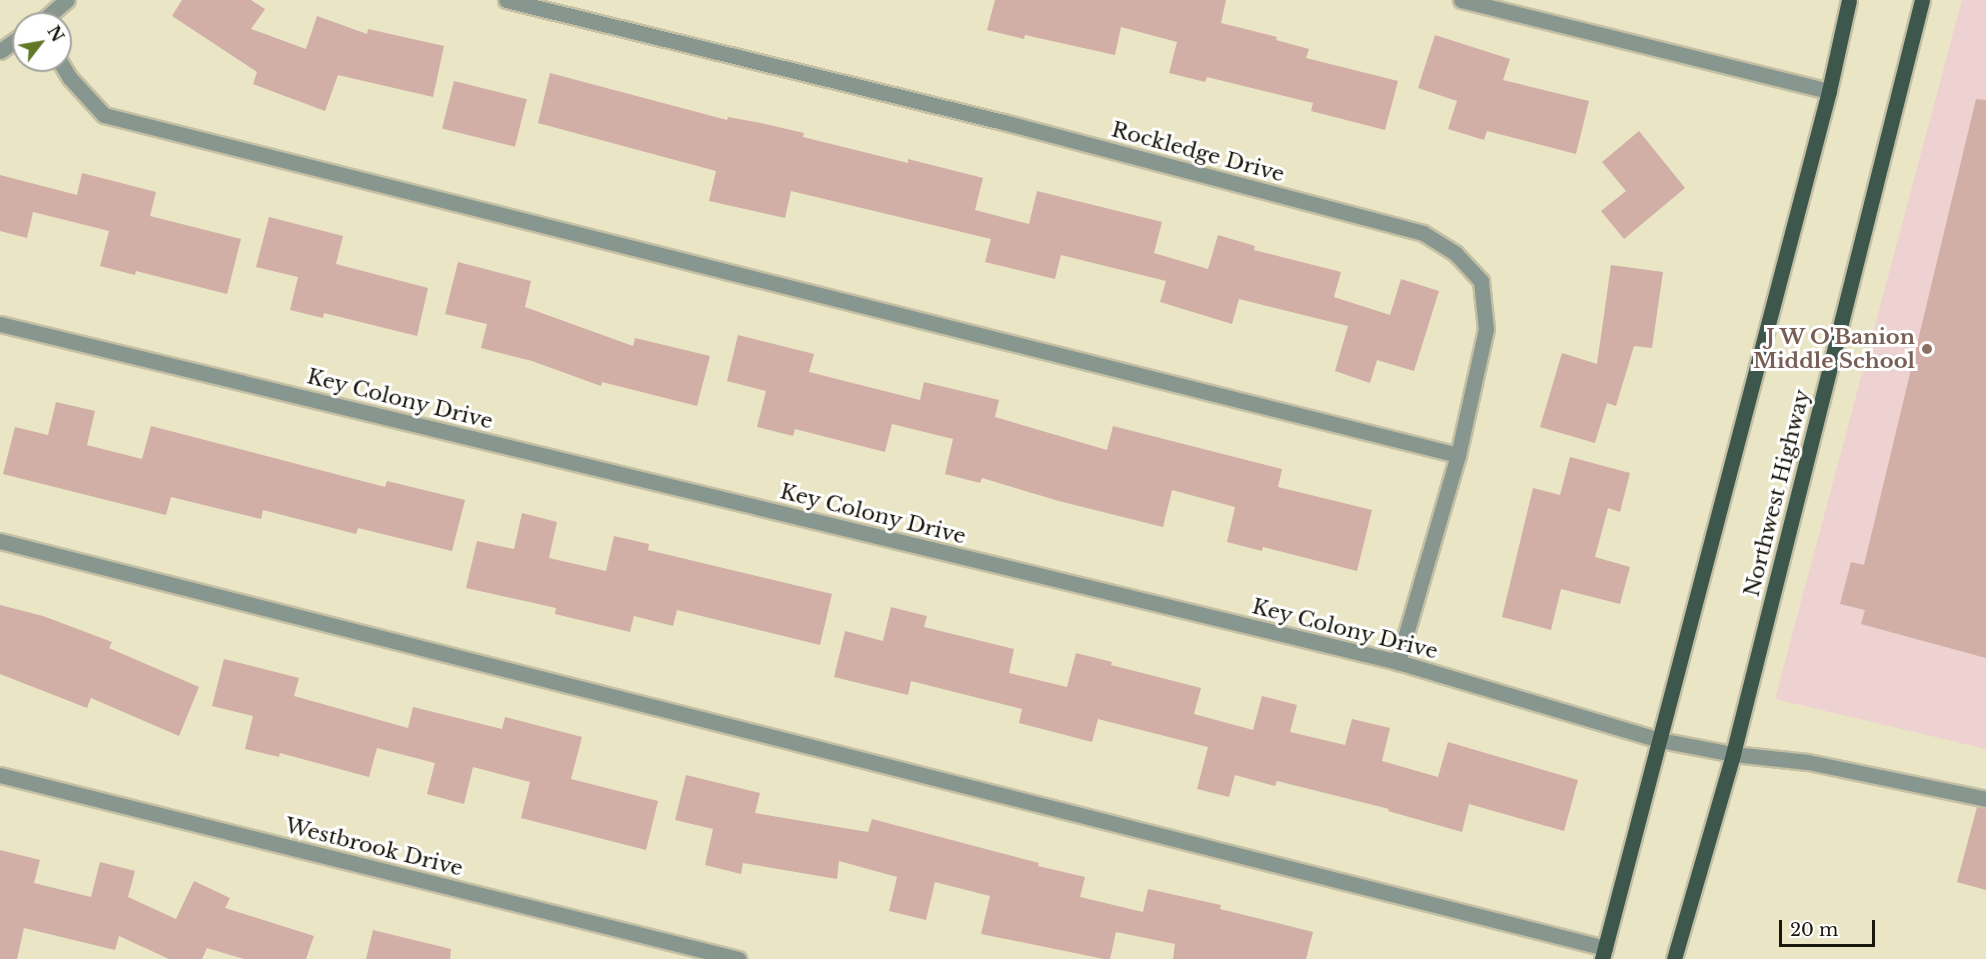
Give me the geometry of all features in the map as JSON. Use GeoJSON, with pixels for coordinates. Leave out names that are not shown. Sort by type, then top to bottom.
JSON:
{"type":"FeatureCollection","features":[{"type":"Feature","properties":{"kind":"main road"},"geometry":{"type":"LineString","coordinates":[[1604,953],[1829,91],[1849,0]]}},
{"type":"Feature","properties":{"kind":"main road","name":"Northwest Highway"},"geometry":{"type":"LineString","coordinates":[[1674,959],[1733,754],[1922,0]]}},
{"type":"Feature","properties":{"kind":"street"},"geometry":{"type":"LineString","coordinates":[[53,12],[67,0]]}},
{"type":"Feature","properties":{"kind":"street","name":"Rockledge Drive"},"geometry":{"type":"LineString","coordinates":[[506,0],[1003,122],[1423,233],[1456,254],[1480,281],[1485,303],[1486,329],[1458,455],[1398,662]]}},
{"type":"Feature","properties":{"kind":"street"},"geometry":{"type":"LineString","coordinates":[[1461,0],[1829,91]]}},
{"type":"Feature","properties":{"kind":"street"},"geometry":{"type":"LineString","coordinates":[[66,72],[104,115],[1458,455]]}},
{"type":"Feature","properties":{"kind":"street","name":"Key Colony Drive"},"geometry":{"type":"LineString","coordinates":[[0,324],[1398,662],[1660,740],[1733,754],[1808,762],[1986,799]]}},
{"type":"Feature","properties":{"kind":"street"},"geometry":{"type":"LineString","coordinates":[[0,541],[1604,953]]}},
{"type":"Feature","properties":{"kind":"street","name":"Westbrook Drive"},"geometry":{"type":"LineString","coordinates":[[0,775],[738,959]]}},
{"type":"Feature","properties":{"kind":"shaded area","name":"J W O'Banion Middle School"},"geometry":{"type":"Polygon","coordinates":[[[1962,0],[1986,0],[1986,749],[1775,699],[1962,0]]]}},
{"type":"Feature","properties":{"kind":"building"},"geometry":{"type":"Polygon","coordinates":[[[182,0],[251,0],[265,9],[251,29],[306,49],[317,16],[367,34],[368,29],[444,46],[433,97],[338,75],[325,111],[253,84],[257,72],[172,16],[182,0]]]}},
{"type":"Feature","properties":{"kind":"building"},"geometry":{"type":"Polygon","coordinates":[[[995,0],[1226,0],[1221,23],[1277,37],[1276,40],[1309,49],[1306,58],[1398,81],[1385,130],[1311,111],[1313,103],[1207,77],[1205,82],[1169,73],[1177,42],[1121,27],[1115,55],[1025,35],[1024,39],[987,30],[995,0]]]}},
{"type":"Feature","properties":{"kind":"building"},"geometry":{"type":"Polygon","coordinates":[[[1435,35],[1510,59],[1503,80],[1589,101],[1576,154],[1487,131],[1484,140],[1448,129],[1457,101],[1418,88],[1435,35]]]}},
{"type":"Feature","properties":{"kind":"building"},"geometry":{"type":"Polygon","coordinates":[[[550,73],[727,120],[728,117],[761,123],[804,133],[803,137],[908,163],[908,159],[983,178],[975,210],[1029,224],[1037,191],[1162,222],[1154,253],[1208,269],[1218,235],[1255,246],[1254,250],[1341,272],[1334,297],[1390,315],[1401,279],[1439,291],[1414,371],[1377,360],[1370,383],[1335,371],[1348,326],[1239,299],[1232,324],[1160,302],[1166,281],[1061,255],[1055,279],[985,262],[991,239],[791,191],[785,218],[709,201],[716,171],[538,123],[550,73]]]}},
{"type":"Feature","properties":{"kind":"building"},"geometry":{"type":"Polygon","coordinates":[[[454,81],[527,99],[515,147],[442,129],[454,81]]]}},
{"type":"Feature","properties":{"kind":"building"},"geometry":{"type":"Polygon","coordinates":[[[1976,99],[1986,100],[1986,658],[1861,624],[1865,610],[1840,604],[1851,562],[1864,565],[1976,99]]]}},
{"type":"Feature","properties":{"kind":"building"},"geometry":{"type":"Polygon","coordinates":[[[1639,131],[1685,188],[1624,239],[1601,211],[1626,191],[1602,162],[1639,131]]]}},
{"type":"Feature","properties":{"kind":"building"},"geometry":{"type":"Polygon","coordinates":[[[82,173],[156,192],[150,216],[241,239],[227,294],[136,271],[135,275],[100,266],[109,231],[33,212],[27,238],[0,231],[0,175],[77,195],[82,173]]]}},
{"type":"Feature","properties":{"kind":"building"},"geometry":{"type":"Polygon","coordinates":[[[269,217],[343,236],[336,264],[428,288],[417,336],[324,313],[323,318],[290,310],[298,277],[256,267],[269,217]]]}},
{"type":"Feature","properties":{"kind":"building"},"geometry":{"type":"Polygon","coordinates":[[[458,262],[531,281],[525,307],[633,346],[635,338],[710,356],[697,406],[602,382],[601,386],[532,361],[481,348],[487,324],[445,314],[458,262]]]}},
{"type":"Feature","properties":{"kind":"building"},"geometry":{"type":"Polygon","coordinates":[[[1611,265],[1663,272],[1652,348],[1634,346],[1616,406],[1607,403],[1595,443],[1540,427],[1562,353],[1597,364],[1611,265]]]}},
{"type":"Feature","properties":{"kind":"building"},"geometry":{"type":"Polygon","coordinates":[[[738,335],[814,354],[809,372],[920,400],[924,382],[999,400],[995,417],[1107,450],[1113,426],[1282,469],[1278,487],[1372,510],[1357,571],[1263,547],[1262,551],[1227,542],[1235,507],[1172,490],[1163,527],[1059,501],[982,478],[980,483],[945,474],[953,439],[892,424],[885,452],[795,429],[793,436],[757,427],[766,391],[727,381],[738,335]]]}},
{"type":"Feature","properties":{"kind":"building"},"geometry":{"type":"Polygon","coordinates":[[[56,402],[95,411],[87,445],[142,459],[151,426],[385,487],[387,481],[465,500],[452,551],[358,528],[356,534],[263,510],[261,519],[171,497],[166,515],[3,474],[15,427],[48,435],[56,402]]]}},
{"type":"Feature","properties":{"kind":"building"},"geometry":{"type":"Polygon","coordinates":[[[1570,457],[1630,473],[1620,512],[1608,508],[1595,557],[1630,567],[1620,604],[1561,589],[1551,630],[1502,617],[1533,488],[1560,495],[1570,457]]]}},
{"type":"Feature","properties":{"kind":"building"},"geometry":{"type":"Polygon","coordinates":[[[522,513],[557,522],[549,558],[606,571],[614,536],[649,544],[648,550],[832,594],[820,645],[677,610],[673,626],[634,616],[630,632],[555,614],[556,608],[466,588],[477,541],[514,549],[522,513]]]}},
{"type":"Feature","properties":{"kind":"building"},"geometry":{"type":"Polygon","coordinates":[[[0,605],[43,616],[112,642],[109,648],[199,687],[179,736],[91,698],[87,708],[0,674],[0,605]]]}},
{"type":"Feature","properties":{"kind":"building"},"geometry":{"type":"Polygon","coordinates":[[[891,607],[927,616],[924,627],[1014,649],[1009,673],[1067,687],[1076,653],[1112,662],[1111,665],[1201,688],[1194,714],[1253,730],[1262,696],[1297,705],[1290,732],[1345,745],[1352,719],[1390,728],[1382,761],[1438,777],[1448,742],[1578,780],[1564,831],[1469,804],[1462,832],[1388,811],[1389,809],[1277,781],[1275,786],[1235,775],[1229,797],[1197,789],[1208,747],[1098,719],[1092,742],[1019,723],[1022,709],[911,681],[908,695],[834,677],[845,631],[883,641],[891,607]]]}},
{"type":"Feature","properties":{"kind":"building"},"geometry":{"type":"Polygon","coordinates":[[[224,659],[299,678],[294,696],[408,728],[413,707],[502,729],[505,717],[582,737],[571,779],[658,801],[646,850],[521,818],[530,782],[473,767],[464,804],[427,794],[435,763],[377,748],[369,777],[280,753],[279,757],[245,749],[253,716],[212,706],[224,659]]]}},
{"type":"Feature","properties":{"kind":"building"},"geometry":{"type":"Polygon","coordinates":[[[686,775],[760,793],[755,813],[868,832],[872,819],[1085,877],[1080,897],[1143,912],[1148,889],[1221,905],[1220,909],[1313,932],[1306,959],[1173,959],[1175,944],[1116,932],[1110,959],[1104,959],[981,934],[990,896],[935,882],[926,920],[889,911],[897,877],[839,861],[837,879],[743,863],[741,874],[705,865],[713,829],[675,820],[686,775]]]}},
{"type":"Feature","properties":{"kind":"building"},"geometry":{"type":"Polygon","coordinates":[[[1977,807],[1986,809],[1986,890],[1957,882],[1977,807]]]}},
{"type":"Feature","properties":{"kind":"building"},"geometry":{"type":"Polygon","coordinates":[[[0,850],[40,860],[34,883],[91,897],[100,862],[135,871],[128,897],[176,919],[194,881],[230,898],[225,908],[314,936],[306,959],[244,959],[207,948],[202,959],[169,959],[119,936],[115,950],[24,928],[17,959],[0,959],[0,850]]]}},
{"type":"Feature","properties":{"kind":"building"},"geometry":{"type":"Polygon","coordinates":[[[373,930],[451,949],[450,959],[366,959],[373,930]]]}},
{"type":"Feature","properties":{"kind":"place","name":"J W O'Banion Middle School"},"geometry":{"type":"Point","coordinates":[1927,349]}}]}
